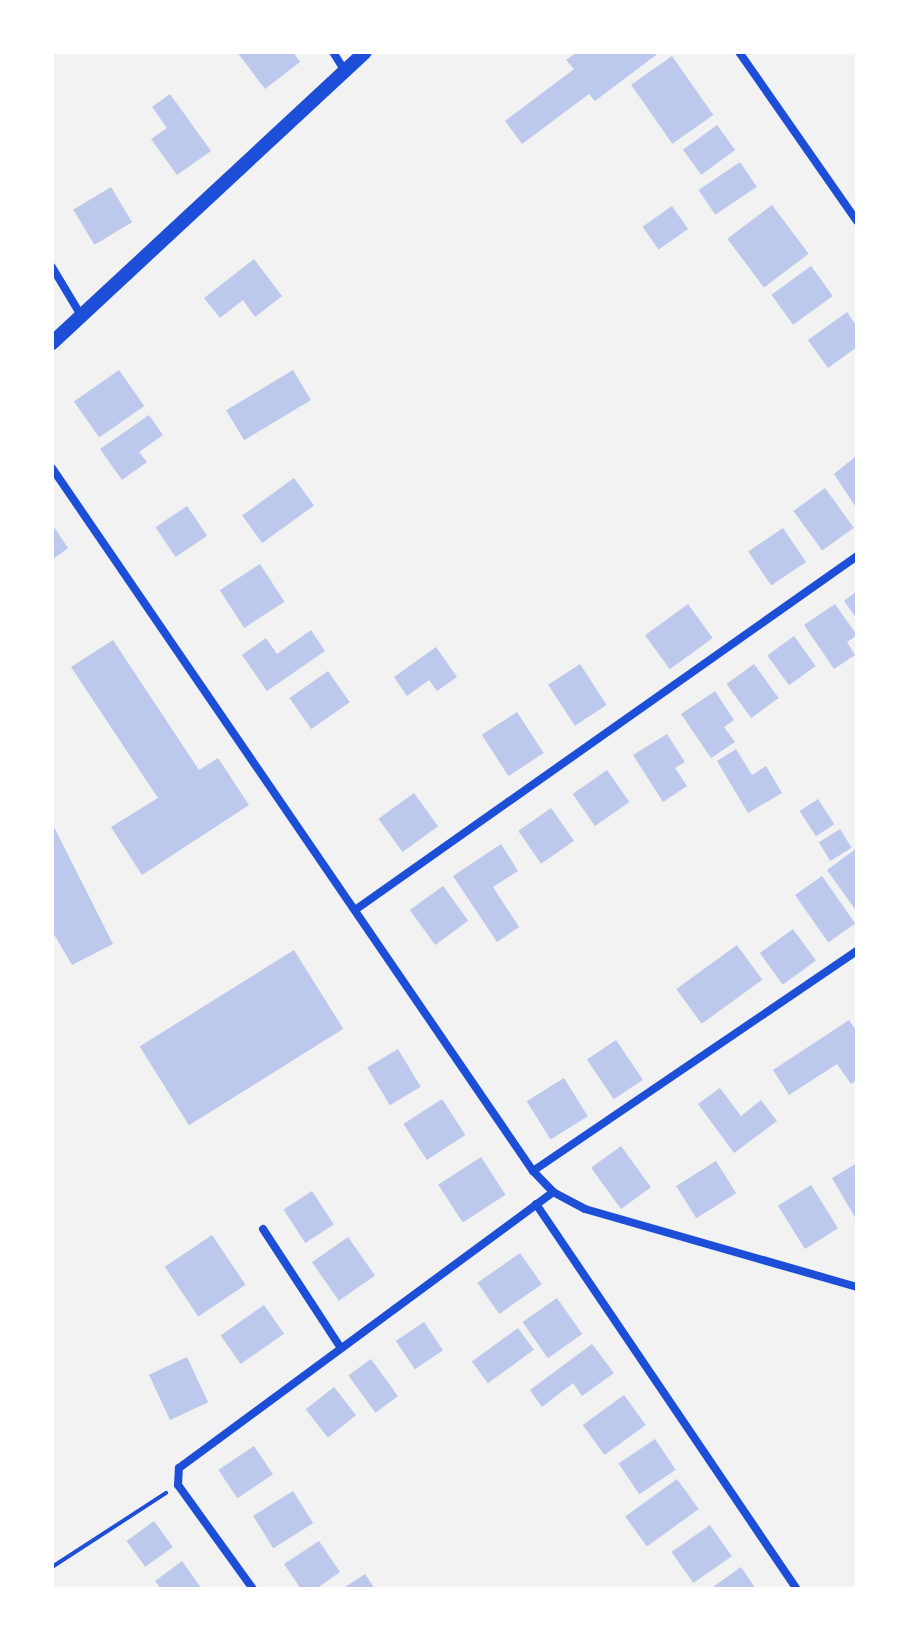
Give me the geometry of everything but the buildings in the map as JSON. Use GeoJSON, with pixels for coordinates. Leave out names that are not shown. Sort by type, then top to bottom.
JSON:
{"type":"FeatureCollection","features":[{"type":"Feature","properties":{"kind":"main road"},"geometry":{"type":"LineString","coordinates":[[52,343],[83,318],[365,52]]}},
{"type":"Feature","properties":{"kind":"street"},"geometry":{"type":"LineString","coordinates":[[333,52],[345,71]]}},
{"type":"Feature","properties":{"kind":"street"},"geometry":{"type":"LineString","coordinates":[[739,52],[857,221]]}},
{"type":"Feature","properties":{"kind":"street"},"geometry":{"type":"LineString","coordinates":[[52,267],[83,318]]}},
{"type":"Feature","properties":{"kind":"street"},"geometry":{"type":"LineString","coordinates":[[52,468],[533,1171],[553,1192],[585,1209],[857,1287]]}},
{"type":"Feature","properties":{"kind":"street"},"geometry":{"type":"LineString","coordinates":[[355,910],[857,556]]}},
{"type":"Feature","properties":{"kind":"street"},"geometry":{"type":"LineString","coordinates":[[533,1171],[857,951]]}},
{"type":"Feature","properties":{"kind":"street"},"geometry":{"type":"LineString","coordinates":[[253,1589],[178,1485],[179,1468],[553,1192]]}},
{"type":"Feature","properties":{"kind":"street"},"geometry":{"type":"LineString","coordinates":[[536,1204],[797,1589]]}},
{"type":"Feature","properties":{"kind":"street"},"geometry":{"type":"LineString","coordinates":[[263,1229],[341,1348]]}},
{"type":"Feature","properties":{"kind":"path"},"geometry":{"type":"LineString","coordinates":[[52,1567],[178,1485]]}}]}
